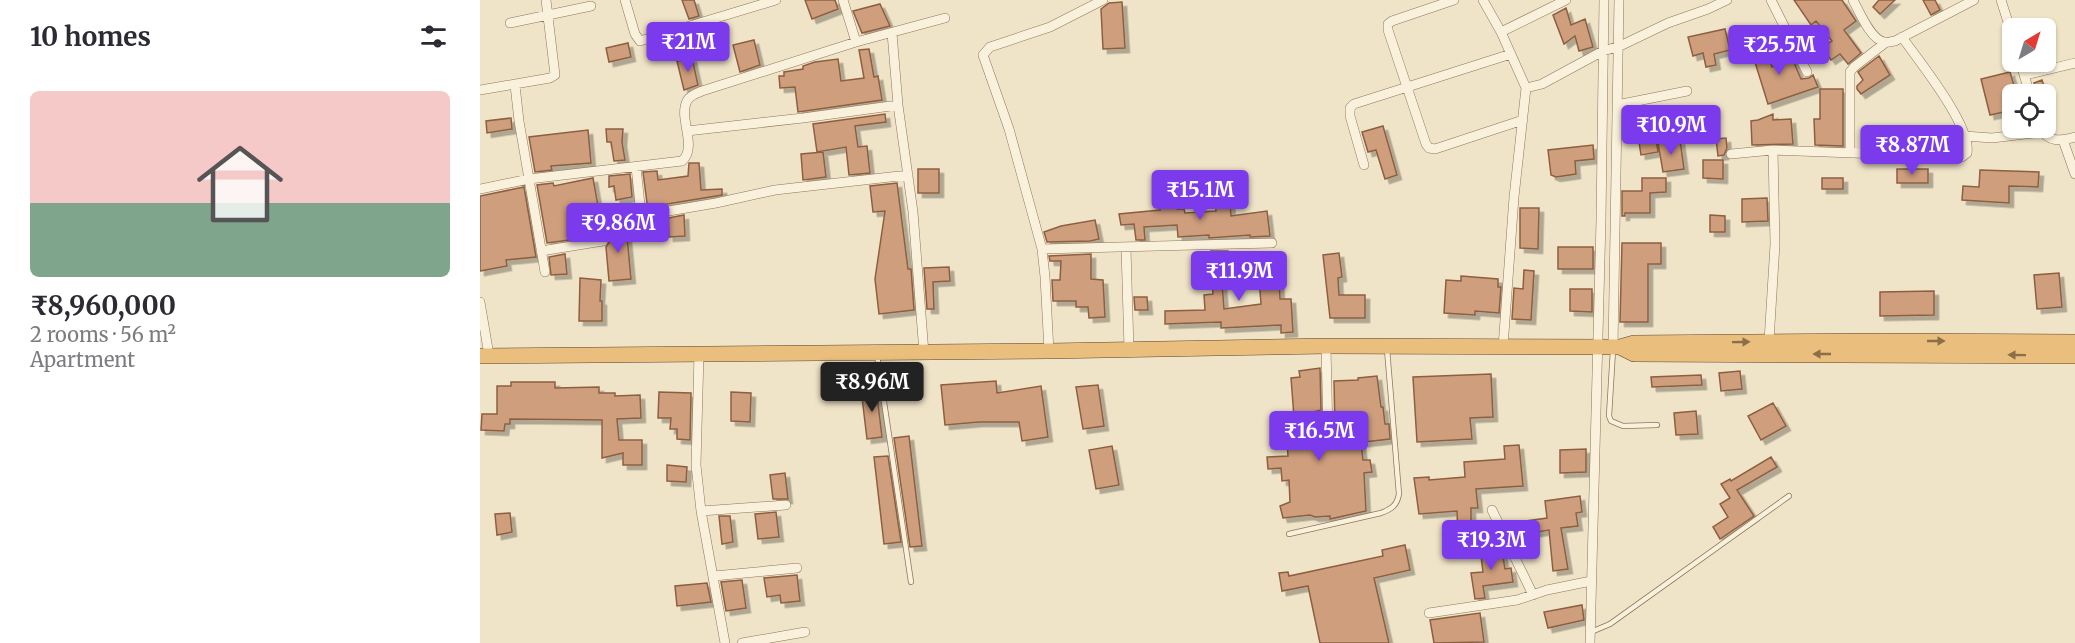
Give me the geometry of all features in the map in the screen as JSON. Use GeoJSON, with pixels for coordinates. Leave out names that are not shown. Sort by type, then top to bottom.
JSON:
{"type":"FeatureCollection","features":[{"type":"Feature","properties":{"kind":"highway"},"geometry":{"type":"LineString","coordinates":[[484,355],[924,353],[1326,346],[1617,347],[1634,343],[1769,341],[2075,342]]}},
{"type":"Feature","properties":{"kind":"highway"},"geometry":{"type":"LineString","coordinates":[[1617,347],[1634,354],[2075,356]]}},
{"type":"Feature","properties":{"kind":"street"},"geometry":{"type":"LineString","coordinates":[[480,90],[550,78],[555,75],[546,0]]}},
{"type":"Feature","properties":{"kind":"street"},"geometry":{"type":"LineString","coordinates":[[625,0],[635,34],[640,41],[776,0]]}},
{"type":"Feature","properties":{"kind":"street"},"geometry":{"type":"LineString","coordinates":[[843,0],[856,42]]}},
{"type":"Feature","properties":{"kind":"street"},"geometry":{"type":"LineString","coordinates":[[1049,351],[1042,249],[1009,129],[983,55],[990,47],[1050,27],[1103,0]]}},
{"type":"Feature","properties":{"kind":"street"},"geometry":{"type":"LineString","coordinates":[[1454,0],[1389,24],[1388,30],[1426,144],[1435,149],[1523,120]]}},
{"type":"Feature","properties":{"kind":"street"},"geometry":{"type":"LineString","coordinates":[[1483,0],[1501,32],[1526,88],[1514,197],[1503,347]]}},
{"type":"Feature","properties":{"kind":"street"},"geometry":{"type":"LineString","coordinates":[[1501,32],[1566,0]]}},
{"type":"Feature","properties":{"kind":"street"},"geometry":{"type":"LineString","coordinates":[[1604,0],[1617,105],[1617,347]]}},
{"type":"Feature","properties":{"kind":"street"},"geometry":{"type":"LineString","coordinates":[[1590,643],[1601,220],[1611,48],[1619,0]]}},
{"type":"Feature","properties":{"kind":"street"},"geometry":{"type":"LineString","coordinates":[[1526,88],[1542,84],[1611,48],[1727,0]]}},
{"type":"Feature","properties":{"kind":"street"},"geometry":{"type":"LineString","coordinates":[[1771,0],[1807,72]]}},
{"type":"Feature","properties":{"kind":"street"},"geometry":{"type":"LineString","coordinates":[[1853,0],[1869,29],[1877,39],[1884,42]]}},
{"type":"Feature","properties":{"kind":"street"},"geometry":{"type":"LineString","coordinates":[[1850,152],[1850,72],[1854,67],[1884,42],[1902,37],[1974,0]]}},
{"type":"Feature","properties":{"kind":"street"},"geometry":{"type":"LineString","coordinates":[[2001,0],[2007,18]]}},
{"type":"Feature","properties":{"kind":"street"},"geometry":{"type":"LineString","coordinates":[[510,23],[591,6]]}},
{"type":"Feature","properties":{"kind":"street"},"geometry":{"type":"LineString","coordinates":[[480,189],[529,179],[682,161],[688,152],[685,109],[691,96],[856,42],[945,18]]}},
{"type":"Feature","properties":{"kind":"street"},"geometry":{"type":"LineString","coordinates":[[892,33],[898,105],[913,212],[924,353]]}},
{"type":"Feature","properties":{"kind":"street"},"geometry":{"type":"LineString","coordinates":[[1731,154],[1773,150],[1962,157],[1967,153],[1968,146],[1965,136],[1950,107],[1902,37]]}},
{"type":"Feature","properties":{"kind":"street"},"geometry":{"type":"LineString","coordinates":[[1364,165],[1350,108],[1360,101],[1511,54]]}},
{"type":"Feature","properties":{"kind":"street"},"geometry":{"type":"LineString","coordinates":[[2025,75],[2075,63]]}},
{"type":"Feature","properties":{"kind":"street"},"geometry":{"type":"LineString","coordinates":[[2024,72],[2027,84]]}},
{"type":"Feature","properties":{"kind":"street"},"geometry":{"type":"LineString","coordinates":[[515,85],[545,272]]}},
{"type":"Feature","properties":{"kind":"street"},"geometry":{"type":"LineString","coordinates":[[1617,105],[1687,91]]}},
{"type":"Feature","properties":{"kind":"street"},"geometry":{"type":"LineString","coordinates":[[687,131],[898,105]]}},
{"type":"Feature","properties":{"kind":"street"},"geometry":{"type":"LineString","coordinates":[[1965,136],[2002,138]]}},
{"type":"Feature","properties":{"kind":"street"},"geometry":{"type":"LineString","coordinates":[[2048,138],[2063,140],[2075,137]]}},
{"type":"Feature","properties":{"kind":"street"},"geometry":{"type":"LineString","coordinates":[[2063,140],[2075,174]]}},
{"type":"Feature","properties":{"kind":"street"},"geometry":{"type":"LineString","coordinates":[[1769,341],[1775,234],[1773,150]]}},
{"type":"Feature","properties":{"kind":"street"},"geometry":{"type":"LineString","coordinates":[[636,167],[640,205],[645,213],[651,214],[775,190],[908,176]]}},
{"type":"Feature","properties":{"kind":"street"},"geometry":{"type":"LineString","coordinates":[[541,251],[603,241]]}},
{"type":"Feature","properties":{"kind":"street"},"geometry":{"type":"LineString","coordinates":[[1042,249],[1272,243]]}},
{"type":"Feature","properties":{"kind":"street"},"geometry":{"type":"LineString","coordinates":[[1126,248],[1129,350]]}},
{"type":"Feature","properties":{"kind":"street"},"geometry":{"type":"LineString","coordinates":[[480,302],[484,355]]}},
{"type":"Feature","properties":{"kind":"street"},"geometry":{"type":"LineString","coordinates":[[1326,346],[1328,434],[1334,441],[1359,438]]}},
{"type":"Feature","properties":{"kind":"street"},"geometry":{"type":"LineString","coordinates":[[699,354],[696,465],[701,512],[725,643]]}},
{"type":"Feature","properties":{"kind":"street"},"geometry":{"type":"LineString","coordinates":[[701,512],[786,504]]}},
{"type":"Feature","properties":{"kind":"street"},"geometry":{"type":"LineString","coordinates":[[1492,510],[1533,594]]}},
{"type":"Feature","properties":{"kind":"street"},"geometry":{"type":"LineString","coordinates":[[714,576],[797,568]]}},
{"type":"Feature","properties":{"kind":"street"},"geometry":{"type":"LineString","coordinates":[[1429,613],[1518,600],[1533,594],[1591,581]]}},
{"type":"Feature","properties":{"kind":"street"},"geometry":{"type":"LineString","coordinates":[[742,643],[806,632]]}},
{"type":"Feature","properties":{"kind":"lane"},"geometry":{"type":"LineString","coordinates":[[1288,534],[1381,513],[1391,509],[1397,502],[1399,494],[1387,346]]}},
{"type":"Feature","properties":{"kind":"lane"},"geometry":{"type":"LineString","coordinates":[[1617,347],[1611,421],[1623,426],[1657,425]]}},
{"type":"Feature","properties":{"kind":"lane"},"geometry":{"type":"LineString","coordinates":[[877,352],[911,582]]}},
{"type":"Feature","properties":{"kind":"lane"},"geometry":{"type":"LineString","coordinates":[[1590,632],[1610,624],[1789,496]]}},
{"type":"Feature","properties":{"kind":"building"},"geometry":{"type":"Polygon","coordinates":[[[682,0],[694,0],[699,16],[689,19],[682,0]]]}},
{"type":"Feature","properties":{"kind":"building"},"geometry":{"type":"Polygon","coordinates":[[[805,0],[835,0],[838,9],[812,19],[805,0]]]}},
{"type":"Feature","properties":{"kind":"building"},"geometry":{"type":"Polygon","coordinates":[[[1794,0],[1842,0],[1856,21],[1844,30],[1861,53],[1848,64],[1840,54],[1831,60],[1822,47],[1832,41],[1816,21],[1811,25],[1794,0]]]}},
{"type":"Feature","properties":{"kind":"building"},"geometry":{"type":"Polygon","coordinates":[[[1879,0],[1895,0],[1880,14],[1873,7],[1879,0]]]}},
{"type":"Feature","properties":{"kind":"building"},"geometry":{"type":"Polygon","coordinates":[[[1923,0],[1935,0],[1940,10],[1931,15],[1923,0]]]}},
{"type":"Feature","properties":{"kind":"building"},"geometry":{"type":"Polygon","coordinates":[[[1122,2],[1125,48],[1103,49],[1101,9],[1109,3],[1122,2]]]}},
{"type":"Feature","properties":{"kind":"building"},"geometry":{"type":"Polygon","coordinates":[[[880,4],[890,26],[862,33],[853,11],[880,4]]]}},
{"type":"Feature","properties":{"kind":"building"},"geometry":{"type":"Polygon","coordinates":[[[1566,8],[1571,25],[1585,19],[1593,47],[1579,51],[1575,36],[1564,44],[1553,15],[1566,8]]]}},
{"type":"Feature","properties":{"kind":"building"},"geometry":{"type":"Polygon","coordinates":[[[1725,29],[1730,50],[1714,54],[1716,65],[1706,67],[1703,53],[1693,56],[1688,37],[1725,29]]]}},
{"type":"Feature","properties":{"kind":"building"},"geometry":{"type":"Polygon","coordinates":[[[1763,39],[1772,67],[1792,58],[1801,79],[1813,75],[1818,87],[1768,104],[1749,43],[1763,39]]]}},
{"type":"Feature","properties":{"kind":"building"},"geometry":{"type":"Polygon","coordinates":[[[754,40],[760,65],[740,72],[733,45],[754,40]]]}},
{"type":"Feature","properties":{"kind":"building"},"geometry":{"type":"Polygon","coordinates":[[[628,43],[631,57],[609,62],[606,48],[628,43]]]}},
{"type":"Feature","properties":{"kind":"building"},"geometry":{"type":"Polygon","coordinates":[[[869,49],[874,77],[878,76],[882,100],[798,112],[795,87],[780,88],[779,76],[784,76],[784,72],[803,69],[803,66],[815,62],[838,59],[841,81],[864,78],[859,50],[869,49]]]}},
{"type":"Feature","properties":{"kind":"building"},"geometry":{"type":"Polygon","coordinates":[[[1879,56],[1890,75],[1861,94],[1857,86],[1863,80],[1858,72],[1879,56]]]}},
{"type":"Feature","properties":{"kind":"building"},"geometry":{"type":"Polygon","coordinates":[[[692,58],[698,85],[684,90],[677,61],[692,58]]]}},
{"type":"Feature","properties":{"kind":"building"},"geometry":{"type":"Polygon","coordinates":[[[2010,72],[2014,84],[2002,84],[2002,112],[1990,115],[1981,79],[2010,72]]]}},
{"type":"Feature","properties":{"kind":"building"},"geometry":{"type":"Polygon","coordinates":[[[2042,80],[2043,84],[2034,84],[2042,80]]]}},
{"type":"Feature","properties":{"kind":"building"},"geometry":{"type":"Polygon","coordinates":[[[1820,89],[1843,89],[1843,146],[1815,145],[1814,119],[1820,119],[1820,89]]]}},
{"type":"Feature","properties":{"kind":"building"},"geometry":{"type":"Polygon","coordinates":[[[885,114],[886,122],[855,126],[858,147],[867,146],[870,173],[849,175],[846,147],[817,152],[813,124],[885,114]]]}},
{"type":"Feature","properties":{"kind":"building"},"geometry":{"type":"Polygon","coordinates":[[[1773,114],[1773,120],[1791,119],[1793,144],[1752,145],[1751,121],[1773,114]]]}},
{"type":"Feature","properties":{"kind":"building"},"geometry":{"type":"Polygon","coordinates":[[[511,118],[512,129],[487,133],[486,121],[511,118]]]}},
{"type":"Feature","properties":{"kind":"building"},"geometry":{"type":"Polygon","coordinates":[[[1383,126],[1397,175],[1385,179],[1376,150],[1368,152],[1362,132],[1383,126]]]}},
{"type":"Feature","properties":{"kind":"building"},"geometry":{"type":"Polygon","coordinates":[[[606,129],[623,129],[622,142],[625,160],[614,161],[611,142],[607,142],[606,129]]]}},
{"type":"Feature","properties":{"kind":"building"},"geometry":{"type":"Polygon","coordinates":[[[588,130],[591,163],[551,166],[552,170],[535,172],[529,137],[588,130]]]}},
{"type":"Feature","properties":{"kind":"building"},"geometry":{"type":"Polygon","coordinates":[[[1726,138],[1727,148],[1724,155],[1718,156],[1716,139],[1726,138]]]}},
{"type":"Feature","properties":{"kind":"building"},"geometry":{"type":"Polygon","coordinates":[[[1656,139],[1658,152],[1641,155],[1639,142],[1656,139]]]}},
{"type":"Feature","properties":{"kind":"building"},"geometry":{"type":"Polygon","coordinates":[[[1680,140],[1684,169],[1663,172],[1658,143],[1680,140]]]}},
{"type":"Feature","properties":{"kind":"building"},"geometry":{"type":"Polygon","coordinates":[[[1593,145],[1594,159],[1575,161],[1576,174],[1556,177],[1551,175],[1548,150],[1593,145]]]}},
{"type":"Feature","properties":{"kind":"building"},"geometry":{"type":"Polygon","coordinates":[[[823,152],[826,177],[803,180],[801,154],[823,152]]]}},
{"type":"Feature","properties":{"kind":"building"},"geometry":{"type":"Polygon","coordinates":[[[1703,160],[1723,160],[1723,179],[1703,178],[1703,160]]]}},
{"type":"Feature","properties":{"kind":"building"},"geometry":{"type":"Polygon","coordinates":[[[689,163],[699,163],[701,190],[722,189],[722,195],[649,207],[643,172],[657,171],[658,180],[688,176],[689,163]]]}},
{"type":"Feature","properties":{"kind":"building"},"geometry":{"type":"Polygon","coordinates":[[[918,169],[939,169],[939,193],[918,193],[918,169]]]}},
{"type":"Feature","properties":{"kind":"building"},"geometry":{"type":"Polygon","coordinates":[[[1897,169],[1928,169],[1928,183],[1897,183],[1897,169]]]}},
{"type":"Feature","properties":{"kind":"building"},"geometry":{"type":"Polygon","coordinates":[[[1980,170],[2039,172],[2038,187],[2009,186],[2009,203],[1962,200],[1963,186],[1979,187],[1980,170]]]}},
{"type":"Feature","properties":{"kind":"building"},"geometry":{"type":"Polygon","coordinates":[[[630,174],[632,197],[616,200],[614,186],[609,187],[609,176],[630,174]]]}},
{"type":"Feature","properties":{"kind":"building"},"geometry":{"type":"Polygon","coordinates":[[[593,178],[598,206],[571,210],[576,239],[547,243],[537,185],[553,183],[554,186],[593,178]]]}},
{"type":"Feature","properties":{"kind":"building"},"geometry":{"type":"Polygon","coordinates":[[[1642,178],[1666,178],[1666,192],[1650,193],[1650,213],[1625,213],[1625,216],[1622,216],[1622,191],[1642,191],[1642,178]]]}},
{"type":"Feature","properties":{"kind":"building"},"geometry":{"type":"Polygon","coordinates":[[[1822,178],[1843,178],[1843,189],[1822,189],[1822,178]]]}},
{"type":"Feature","properties":{"kind":"building"},"geometry":{"type":"Polygon","coordinates":[[[897,183],[908,269],[911,269],[914,310],[879,314],[875,279],[885,211],[873,212],[870,186],[897,183]]]}},
{"type":"Feature","properties":{"kind":"building"},"geometry":{"type":"Polygon","coordinates":[[[524,187],[536,257],[506,260],[507,266],[480,271],[480,196],[524,187]]]}},
{"type":"Feature","properties":{"kind":"building"},"geometry":{"type":"Polygon","coordinates":[[[1176,196],[1177,209],[1184,209],[1185,213],[1216,211],[1215,200],[1230,199],[1231,216],[1267,211],[1270,236],[1178,237],[1177,225],[1144,227],[1145,240],[1136,240],[1134,224],[1121,225],[1119,214],[1160,210],[1160,205],[1167,205],[1166,197],[1176,196]]]}},
{"type":"Feature","properties":{"kind":"building"},"geometry":{"type":"Polygon","coordinates":[[[1767,198],[1768,221],[1742,222],[1742,199],[1767,198]]]}},
{"type":"Feature","properties":{"kind":"building"},"geometry":{"type":"Polygon","coordinates":[[[1520,208],[1539,208],[1538,249],[1520,248],[1520,208]]]}},
{"type":"Feature","properties":{"kind":"building"},"geometry":{"type":"Polygon","coordinates":[[[684,215],[685,236],[669,237],[668,218],[684,215]]]}},
{"type":"Feature","properties":{"kind":"building"},"geometry":{"type":"Polygon","coordinates":[[[1710,215],[1725,216],[1725,232],[1710,232],[1710,215]]]}},
{"type":"Feature","properties":{"kind":"building"},"geometry":{"type":"Polygon","coordinates":[[[1095,220],[1099,239],[1047,242],[1044,232],[1061,226],[1095,220]]]}},
{"type":"Feature","properties":{"kind":"building"},"geometry":{"type":"Polygon","coordinates":[[[626,226],[631,279],[609,281],[606,247],[610,241],[604,234],[603,228],[626,226]]]}},
{"type":"Feature","properties":{"kind":"building"},"geometry":{"type":"Polygon","coordinates":[[[1622,243],[1661,243],[1661,264],[1648,264],[1648,322],[1620,322],[1622,243]]]}},
{"type":"Feature","properties":{"kind":"building"},"geometry":{"type":"Polygon","coordinates":[[[1558,247],[1593,247],[1593,269],[1558,269],[1558,247]]]}},
{"type":"Feature","properties":{"kind":"building"},"geometry":{"type":"Polygon","coordinates":[[[1211,251],[1228,251],[1230,268],[1221,269],[1224,309],[1261,304],[1259,278],[1266,278],[1265,266],[1275,265],[1277,277],[1279,277],[1280,299],[1291,299],[1293,332],[1281,333],[1281,325],[1221,328],[1221,322],[1165,324],[1165,311],[1205,310],[1204,295],[1213,294],[1211,274],[1208,275],[1205,257],[1212,256],[1211,251]]]}},
{"type":"Feature","properties":{"kind":"building"},"geometry":{"type":"Polygon","coordinates":[[[1339,253],[1342,277],[1338,278],[1339,295],[1365,295],[1365,318],[1330,318],[1323,255],[1339,253]]]}},
{"type":"Feature","properties":{"kind":"building"},"geometry":{"type":"Polygon","coordinates":[[[565,254],[567,274],[551,275],[549,257],[565,254]]]}},
{"type":"Feature","properties":{"kind":"building"},"geometry":{"type":"Polygon","coordinates":[[[1091,254],[1091,279],[1103,280],[1105,317],[1089,318],[1088,307],[1076,307],[1076,301],[1053,301],[1052,280],[1060,280],[1061,261],[1050,261],[1049,256],[1091,254]]]}},
{"type":"Feature","properties":{"kind":"building"},"geometry":{"type":"Polygon","coordinates":[[[949,267],[950,281],[933,282],[934,309],[927,309],[924,268],[949,267]]]}},
{"type":"Feature","properties":{"kind":"building"},"geometry":{"type":"Polygon","coordinates":[[[1524,270],[1534,271],[1531,320],[1512,319],[1514,288],[1523,289],[1524,270]]]}},
{"type":"Feature","properties":{"kind":"building"},"geometry":{"type":"Polygon","coordinates":[[[2059,273],[2062,307],[2037,309],[2034,275],[2059,273]]]}},
{"type":"Feature","properties":{"kind":"building"},"geometry":{"type":"Polygon","coordinates":[[[1461,276],[1498,279],[1498,287],[1501,287],[1499,313],[1475,311],[1475,315],[1444,313],[1446,280],[1461,281],[1461,276]]]}},
{"type":"Feature","properties":{"kind":"building"},"geometry":{"type":"Polygon","coordinates":[[[580,278],[601,280],[602,321],[579,321],[580,278]]]}},
{"type":"Feature","properties":{"kind":"building"},"geometry":{"type":"Polygon","coordinates":[[[1570,289],[1592,289],[1592,312],[1570,311],[1570,289]]]}},
{"type":"Feature","properties":{"kind":"building"},"geometry":{"type":"Polygon","coordinates":[[[1934,291],[1934,315],[1880,316],[1880,292],[1934,291]]]}},
{"type":"Feature","properties":{"kind":"building"},"geometry":{"type":"Polygon","coordinates":[[[1134,297],[1147,297],[1148,310],[1135,310],[1134,297]]]}},
{"type":"Feature","properties":{"kind":"building"},"geometry":{"type":"Polygon","coordinates":[[[1320,368],[1321,410],[1308,413],[1309,433],[1321,433],[1326,447],[1361,444],[1363,460],[1370,460],[1372,472],[1364,473],[1366,511],[1330,519],[1330,516],[1310,515],[1283,518],[1280,506],[1290,502],[1289,480],[1282,481],[1281,468],[1268,469],[1267,457],[1288,456],[1286,430],[1295,430],[1291,378],[1300,377],[1299,371],[1320,368]]]}},
{"type":"Feature","properties":{"kind":"building"},"geometry":{"type":"Polygon","coordinates":[[[1740,371],[1742,389],[1721,391],[1719,373],[1740,371]]]}},
{"type":"Feature","properties":{"kind":"building"},"geometry":{"type":"Polygon","coordinates":[[[1491,374],[1493,417],[1470,418],[1472,439],[1417,442],[1413,377],[1491,374]]]}},
{"type":"Feature","properties":{"kind":"building"},"geometry":{"type":"Polygon","coordinates":[[[1701,375],[1702,385],[1652,387],[1651,377],[1701,375]]]}},
{"type":"Feature","properties":{"kind":"building"},"geometry":{"type":"Polygon","coordinates":[[[1377,376],[1381,407],[1383,407],[1385,424],[1389,424],[1390,439],[1364,442],[1366,437],[1362,432],[1349,432],[1348,426],[1335,427],[1334,381],[1377,376]]]}},
{"type":"Feature","properties":{"kind":"building"},"geometry":{"type":"Polygon","coordinates":[[[996,381],[997,393],[1041,386],[1048,437],[1022,441],[1019,422],[945,425],[941,385],[996,381]]]}},
{"type":"Feature","properties":{"kind":"building"},"geometry":{"type":"Polygon","coordinates":[[[511,382],[555,382],[555,388],[599,387],[599,393],[615,393],[615,396],[640,395],[641,418],[617,419],[619,440],[642,440],[642,465],[623,465],[623,453],[602,458],[602,420],[510,419],[510,424],[505,424],[504,431],[481,430],[482,414],[497,414],[497,386],[511,386],[511,382]]]}},
{"type":"Feature","properties":{"kind":"building"},"geometry":{"type":"Polygon","coordinates":[[[1098,385],[1104,426],[1083,429],[1076,387],[1098,385]]]}},
{"type":"Feature","properties":{"kind":"building"},"geometry":{"type":"Polygon","coordinates":[[[876,387],[882,437],[867,439],[861,389],[876,387]]]}},
{"type":"Feature","properties":{"kind":"building"},"geometry":{"type":"Polygon","coordinates":[[[659,392],[691,393],[690,440],[677,439],[677,429],[670,429],[671,418],[658,418],[659,392]]]}},
{"type":"Feature","properties":{"kind":"building"},"geometry":{"type":"Polygon","coordinates":[[[731,392],[751,393],[750,422],[731,421],[731,392]]]}},
{"type":"Feature","properties":{"kind":"building"},"geometry":{"type":"Polygon","coordinates":[[[1773,403],[1786,426],[1761,440],[1748,416],[1773,403]]]}},
{"type":"Feature","properties":{"kind":"building"},"geometry":{"type":"Polygon","coordinates":[[[1696,411],[1698,434],[1676,435],[1674,413],[1696,411]]]}},
{"type":"Feature","properties":{"kind":"building"},"geometry":{"type":"Polygon","coordinates":[[[909,436],[922,546],[910,547],[894,438],[909,436]]]}},
{"type":"Feature","properties":{"kind":"building"},"geometry":{"type":"Polygon","coordinates":[[[1519,445],[1523,486],[1476,489],[1478,508],[1471,508],[1471,538],[1458,538],[1457,511],[1419,514],[1414,478],[1429,477],[1429,480],[1465,477],[1464,462],[1505,459],[1504,446],[1519,445]]]}},
{"type":"Feature","properties":{"kind":"building"},"geometry":{"type":"Polygon","coordinates":[[[1112,446],[1119,485],[1096,489],[1089,450],[1112,446]]]}},
{"type":"Feature","properties":{"kind":"building"},"geometry":{"type":"Polygon","coordinates":[[[1586,449],[1586,472],[1560,473],[1560,450],[1586,449]]]}},
{"type":"Feature","properties":{"kind":"building"},"geometry":{"type":"Polygon","coordinates":[[[888,456],[901,542],[884,544],[874,457],[888,456]]]}},
{"type":"Feature","properties":{"kind":"building"},"geometry":{"type":"Polygon","coordinates":[[[1771,457],[1777,467],[1737,490],[1754,516],[1720,539],[1713,527],[1728,517],[1720,504],[1730,498],[1721,484],[1730,479],[1731,481],[1771,457]]]}},
{"type":"Feature","properties":{"kind":"building"},"geometry":{"type":"Polygon","coordinates":[[[667,465],[687,467],[686,482],[667,481],[667,465]]]}},
{"type":"Feature","properties":{"kind":"building"},"geometry":{"type":"Polygon","coordinates":[[[785,473],[788,499],[773,499],[770,475],[785,473]]]}},
{"type":"Feature","properties":{"kind":"building"},"geometry":{"type":"Polygon","coordinates":[[[1580,496],[1582,512],[1576,513],[1578,526],[1561,528],[1568,569],[1553,571],[1549,530],[1512,536],[1510,523],[1547,518],[1545,501],[1580,496]]]}},
{"type":"Feature","properties":{"kind":"building"},"geometry":{"type":"Polygon","coordinates":[[[776,512],[779,537],[758,539],[755,514],[776,512]]]}},
{"type":"Feature","properties":{"kind":"building"},"geometry":{"type":"Polygon","coordinates":[[[510,513],[512,532],[497,535],[495,514],[510,513]]]}},
{"type":"Feature","properties":{"kind":"building"},"geometry":{"type":"Polygon","coordinates":[[[719,516],[730,516],[733,542],[722,544],[719,516]]]}},
{"type":"Feature","properties":{"kind":"building"},"geometry":{"type":"Polygon","coordinates":[[[1405,545],[1410,570],[1374,578],[1389,643],[1320,643],[1308,586],[1282,591],[1279,573],[1288,572],[1289,576],[1383,556],[1382,550],[1405,545]]]}},
{"type":"Feature","properties":{"kind":"building"},"geometry":{"type":"Polygon","coordinates":[[[1501,545],[1505,569],[1511,568],[1513,582],[1483,586],[1485,598],[1475,599],[1471,573],[1483,572],[1480,548],[1501,545]]]}},
{"type":"Feature","properties":{"kind":"building"},"geometry":{"type":"Polygon","coordinates":[[[797,575],[800,601],[781,603],[780,595],[767,597],[764,578],[797,575]]]}},
{"type":"Feature","properties":{"kind":"building"},"geometry":{"type":"Polygon","coordinates":[[[742,580],[746,608],[726,611],[721,582],[742,580]]]}},
{"type":"Feature","properties":{"kind":"building"},"geometry":{"type":"Polygon","coordinates":[[[707,583],[711,602],[677,606],[675,586],[707,583]]]}},
{"type":"Feature","properties":{"kind":"building"},"geometry":{"type":"Polygon","coordinates":[[[1582,605],[1584,620],[1548,628],[1544,612],[1582,605]]]}},
{"type":"Feature","properties":{"kind":"building"},"geometry":{"type":"Polygon","coordinates":[[[1480,613],[1484,642],[1434,643],[1430,620],[1480,613]]]}}]}
